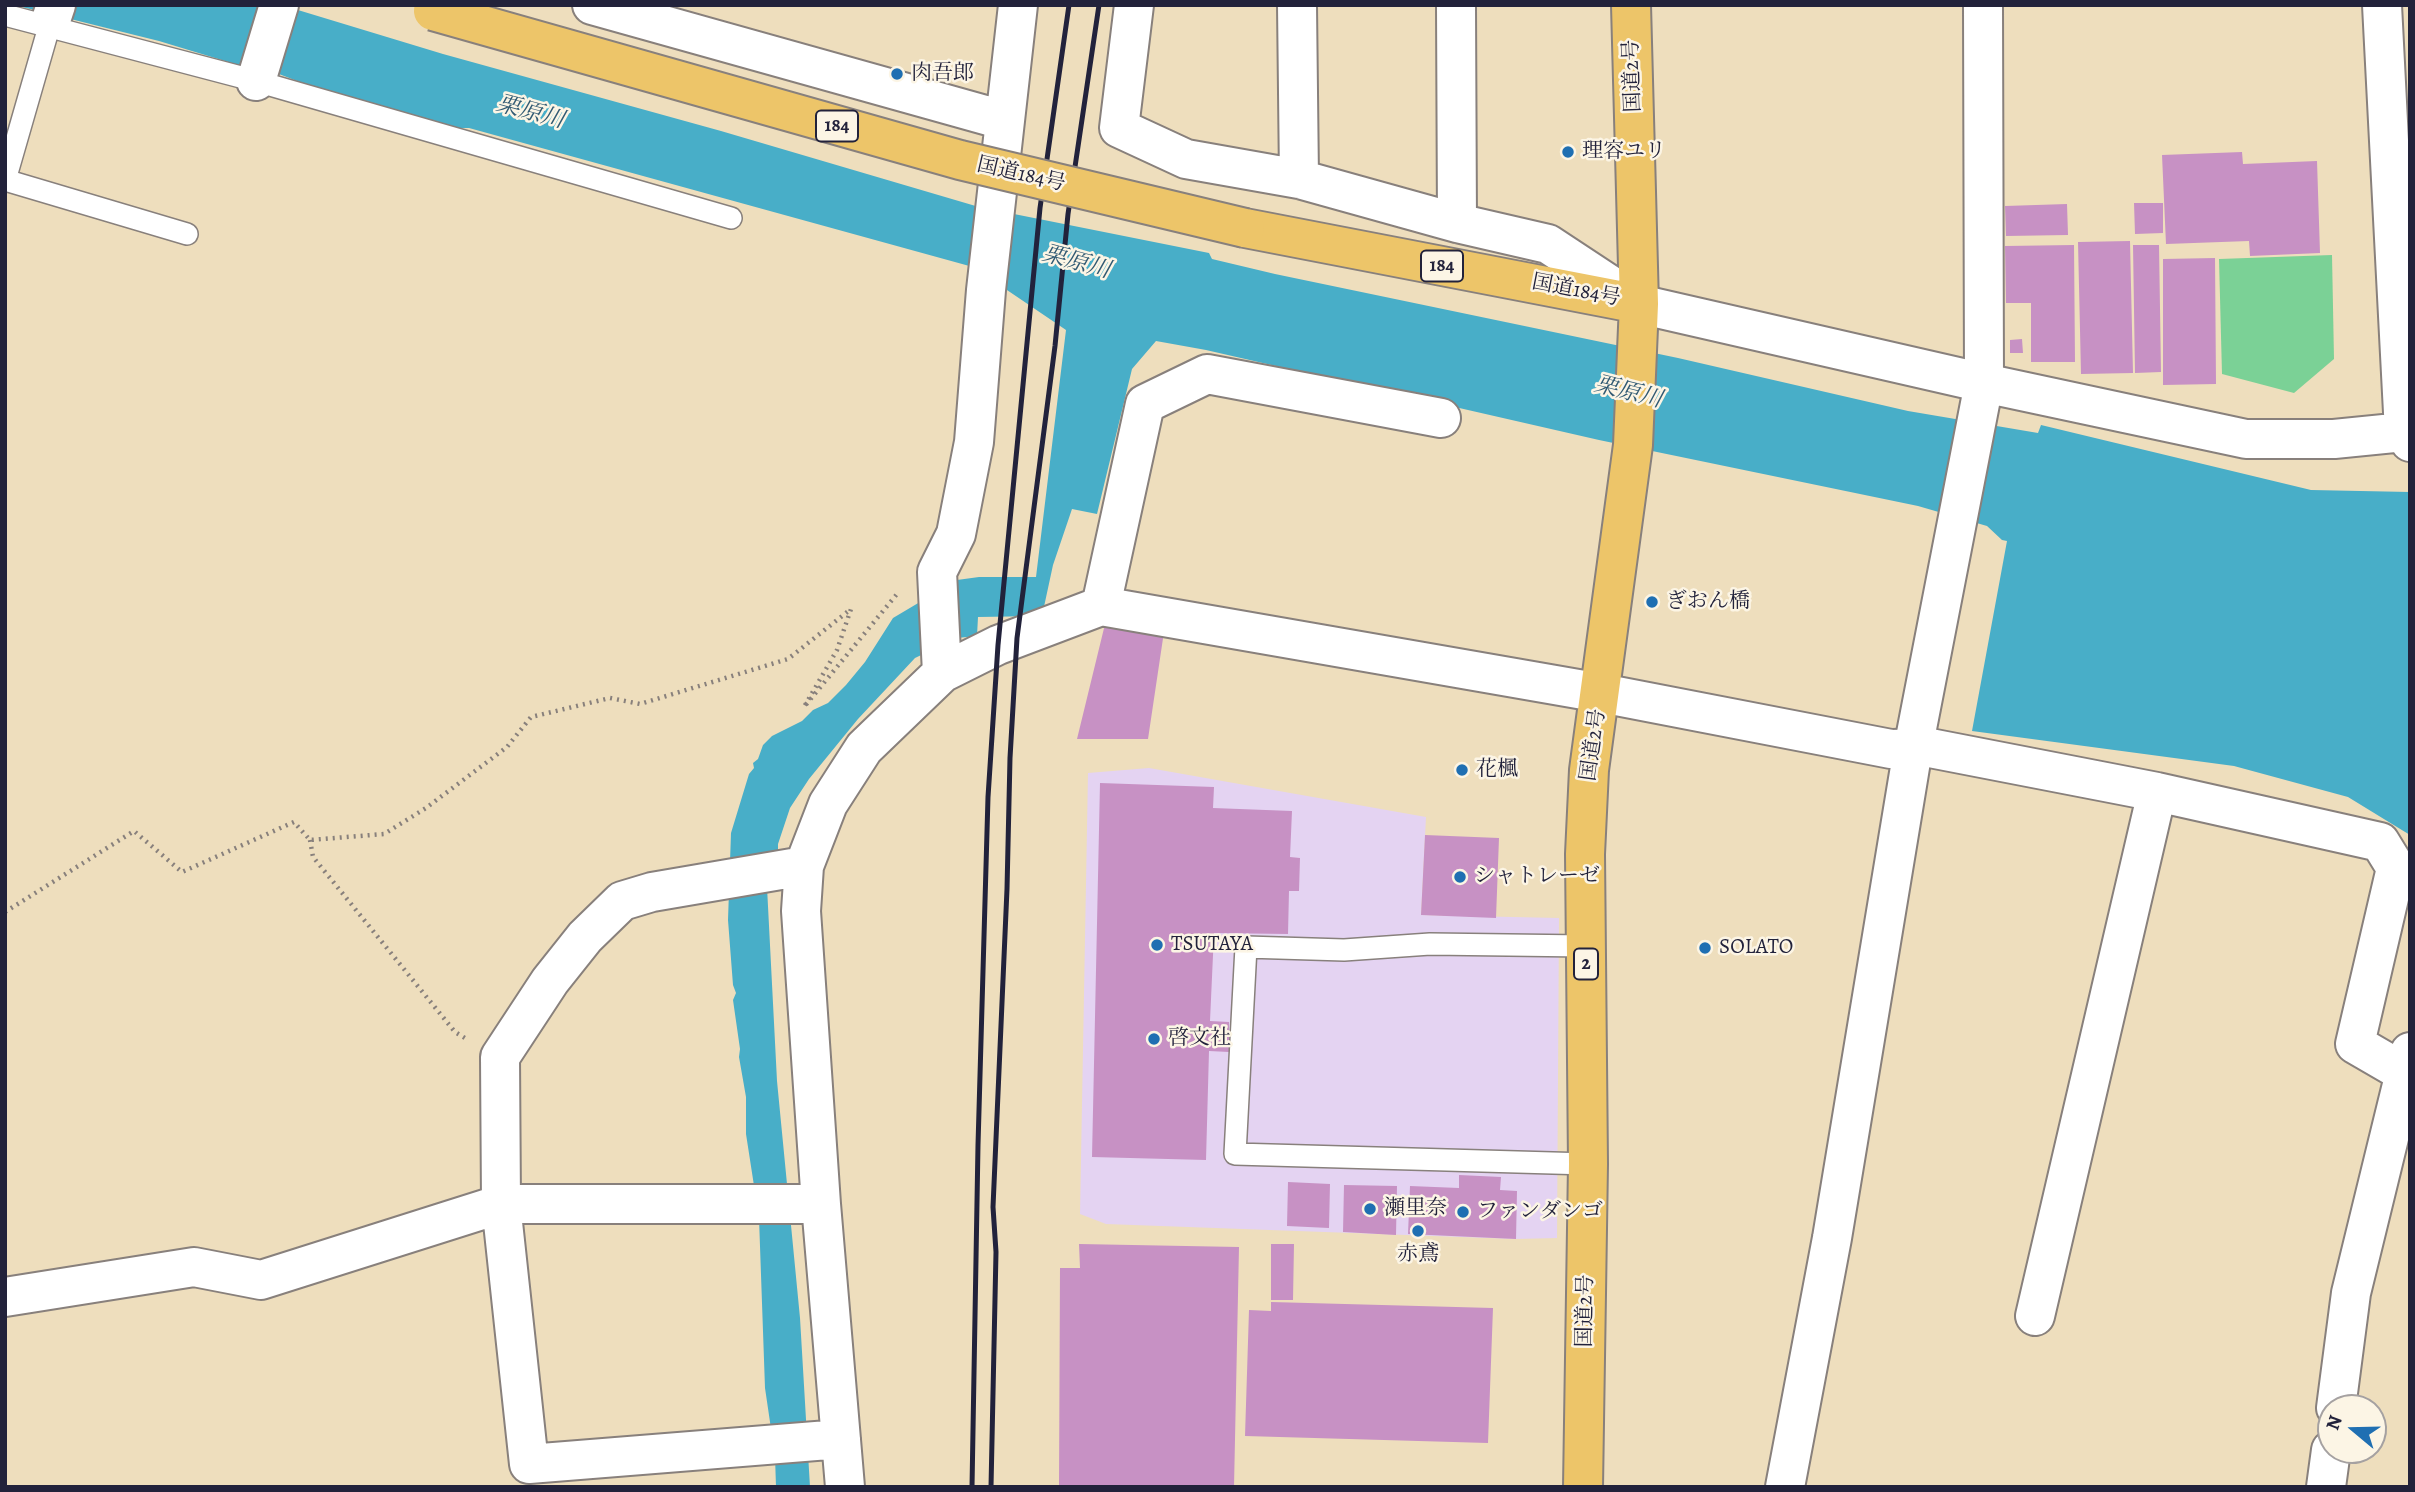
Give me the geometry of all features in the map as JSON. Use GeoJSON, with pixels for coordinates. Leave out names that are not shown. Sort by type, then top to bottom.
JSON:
{"type":"FeatureCollection","features":[{"type":"Feature","properties":{"kind":"highway","name":"国道2号"},"geometry":{"type":"LineString","coordinates":[[1583,1487],[1588,1164],[1585,854],[1590,770],[1633,445],[1639,304],[1631,5]]}},
{"type":"Feature","properties":{"kind":"highway","name":"国道184号"},"geometry":{"type":"LineString","coordinates":[[423,8],[960,160],[1245,228],[1639,304]]}},
{"type":"Feature","properties":{"kind":"street"},"geometry":{"type":"LineString","coordinates":[[257,77],[279,5]]}},
{"type":"Feature","properties":{"kind":"street"},"geometry":{"type":"LineString","coordinates":[[592,5],[1003,129]]}},
{"type":"Feature","properties":{"kind":"street"},"geometry":{"type":"LineString","coordinates":[[942,661],[938,577],[956,534],[974,442],[986,290],[1018,5]]}},
{"type":"Feature","properties":{"kind":"street"},"geometry":{"type":"LineString","coordinates":[[1134,5],[1119,128],[1186,159],[1299,179],[1457,223],[1548,244],[1639,304],[1981,402],[2246,439],[2407,437],[2382,5]]}},
{"type":"Feature","properties":{"kind":"street"},"geometry":{"type":"LineString","coordinates":[[1297,5],[1299,179]]}},
{"type":"Feature","properties":{"kind":"street"},"geometry":{"type":"LineString","coordinates":[[1456,5],[1457,223]]}},
{"type":"Feature","properties":{"kind":"street"},"geometry":{"type":"LineString","coordinates":[[1785,1487],[1832,1238],[1913,749],[1981,402],[1983,5]]}},
{"type":"Feature","properties":{"kind":"street"},"geometry":{"type":"LineString","coordinates":[[1101,606],[1145,404],[1208,374],[1441,418]]}},
{"type":"Feature","properties":{"kind":"street"},"geometry":{"type":"LineString","coordinates":[[845,1487],[827,1441],[808,1204],[801,911],[792,868],[864,748],[942,661],[998,645],[1101,606],[1601,693],[1891,749],[1930,748],[2157,792],[2380,842],[2396,868],[2355,1044],[2407,1063],[2351,1293],[2338,1394]]}},
{"type":"Feature","properties":{"kind":"street"},"geometry":{"type":"LineString","coordinates":[[2035,1316],[2157,792]]}},
{"type":"Feature","properties":{"kind":"street"},"geometry":{"type":"LineString","coordinates":[[792,868],[652,892],[622,901],[585,937],[550,981],[500,1057],[501,1204],[529,1464],[827,1441]]}},
{"type":"Feature","properties":{"kind":"street"},"geometry":{"type":"LineString","coordinates":[[5,1297],[194,1267],[261,1280],[501,1204],[808,1204]]}},
{"type":"Feature","properties":{"kind":"street"},"geometry":{"type":"LineString","coordinates":[[2326,1487],[2329,1464]]}},
{"type":"Feature","properties":{"kind":"lane"},"geometry":{"type":"LineString","coordinates":[[5,15],[52,18],[731,218]]}},
{"type":"Feature","properties":{"kind":"lane"},"geometry":{"type":"LineString","coordinates":[[52,18],[5,180],[187,234]]}},
{"type":"Feature","properties":{"kind":"lane"},"geometry":{"type":"LineString","coordinates":[[1586,946],[1430,944],[1344,950],[1246,947],[1235,1154],[1588,1164]]}},
{"type":"Feature","properties":{"kind":"path"},"geometry":{"type":"LineString","coordinates":[[310,840],[384,834],[426,808],[507,747],[531,717],[610,698],[639,704],[788,659],[851,609],[837,650],[804,707],[906,583],[938,577]]}},
{"type":"Feature","properties":{"kind":"path"},"geometry":{"type":"LineString","coordinates":[[5,912],[134,831],[182,872],[295,822],[310,840],[313,858],[455,1032],[500,1057]]}},
{"type":"Feature","properties":{"kind":"shaded area"},"geometry":{"type":"Polygon","coordinates":[[[1149,768],[1426,817],[1421,915],[1559,918],[1557,1238],[1516,1239],[1106,1224],[1080,1214],[1088,773],[1149,768]]]}},
{"type":"Feature","properties":{"kind":"green space"},"geometry":{"type":"Polygon","coordinates":[[[2332,255],[2334,359],[2294,393],[2222,374],[2219,259],[2332,255]]]}},
{"type":"Feature","properties":{"kind":"water","name":"栗原川"},"geometry":{"type":"Polygon","coordinates":[[[14,5],[288,7],[979,207],[1209,253],[1212,259],[1275,274],[1678,358],[1908,411],[2038,433],[2041,425],[2311,490],[2410,492],[2410,835],[2348,797],[2234,766],[1972,731],[2007,541],[2002,540],[1987,526],[1918,506],[1599,440],[1206,350],[1156,341],[1132,369],[1097,514],[1072,509],[1053,565],[1042,616],[978,617],[977,636],[957,638],[915,658],[858,719],[809,779],[790,808],[778,844],[778,859],[767,887],[777,1081],[800,1318],[810,1487],[776,1487],[775,1456],[765,1388],[759,1218],[746,1134],[746,1097],[733,1000],[736,993],[733,985],[728,920],[731,833],[749,774],[754,768],[753,763],[758,759],[763,745],[772,736],[802,721],[813,710],[828,703],[865,662],[893,618],[957,580],[979,577],[1036,577],[1066,330],[973,267],[469,128],[456,128],[331,94],[271,71],[248,68],[159,41],[14,5]]]}},
{"type":"Feature","properties":{"kind":"building"},"geometry":{"type":"Polygon","coordinates":[[[2242,152],[2243,164],[2317,161],[2320,253],[2250,256],[2249,241],[2166,244],[2162,155],[2242,152]]]}},
{"type":"Feature","properties":{"kind":"building"},"geometry":{"type":"Polygon","coordinates":[[[2134,203],[2163,203],[2163,233],[2135,234],[2134,203]]]}},
{"type":"Feature","properties":{"kind":"building"},"geometry":{"type":"Polygon","coordinates":[[[2067,204],[2068,235],[2006,236],[2005,206],[2067,204]]]}},
{"type":"Feature","properties":{"kind":"building"},"geometry":{"type":"Polygon","coordinates":[[[2130,241],[2133,373],[2081,374],[2078,242],[2130,241]]]}},
{"type":"Feature","properties":{"kind":"building"},"geometry":{"type":"Polygon","coordinates":[[[2074,245],[2075,362],[2031,362],[2031,303],[2006,303],[2005,246],[2074,245]]]}},
{"type":"Feature","properties":{"kind":"building"},"geometry":{"type":"Polygon","coordinates":[[[2133,245],[2159,245],[2161,372],[2135,373],[2133,245]]]}},
{"type":"Feature","properties":{"kind":"building"},"geometry":{"type":"Polygon","coordinates":[[[2215,258],[2216,384],[2163,385],[2163,259],[2215,258]]]}},
{"type":"Feature","properties":{"kind":"building"},"geometry":{"type":"Polygon","coordinates":[[[2022,339],[2023,353],[2010,353],[2010,340],[2022,339]]]}},
{"type":"Feature","properties":{"kind":"building"},"geometry":{"type":"Polygon","coordinates":[[[1106,620],[1165,625],[1148,739],[1077,739],[1106,620]]]}},
{"type":"Feature","properties":{"kind":"building"},"geometry":{"type":"Polygon","coordinates":[[[1100,783],[1214,787],[1213,808],[1292,811],[1290,857],[1300,858],[1299,891],[1289,891],[1288,934],[1214,933],[1210,1021],[1229,1022],[1229,1052],[1209,1051],[1206,1160],[1092,1157],[1100,783]]]}},
{"type":"Feature","properties":{"kind":"building","name":"シャトレーゼ"},"geometry":{"type":"Polygon","coordinates":[[[1425,835],[1499,838],[1496,918],[1421,915],[1425,835]]]}},
{"type":"Feature","properties":{"kind":"building","name":"ファンダンゴ"},"geometry":{"type":"Polygon","coordinates":[[[1459,1175],[1501,1177],[1500,1190],[1517,1191],[1516,1239],[1408,1234],[1410,1186],[1459,1188],[1459,1175]]]}},
{"type":"Feature","properties":{"kind":"building"},"geometry":{"type":"Polygon","coordinates":[[[1288,1182],[1330,1184],[1329,1228],[1287,1226],[1288,1182]]]}},
{"type":"Feature","properties":{"kind":"building","name":"瀬里奈"},"geometry":{"type":"Polygon","coordinates":[[[1344,1185],[1397,1186],[1396,1235],[1343,1232],[1344,1185]]]}},
{"type":"Feature","properties":{"kind":"building"},"geometry":{"type":"Polygon","coordinates":[[[1079,1244],[1239,1247],[1234,1487],[1059,1487],[1060,1268],[1080,1268],[1079,1244]]]}},
{"type":"Feature","properties":{"kind":"building"},"geometry":{"type":"Polygon","coordinates":[[[1271,1244],[1294,1244],[1293,1300],[1271,1300],[1271,1244]]]}},
{"type":"Feature","properties":{"kind":"building"},"geometry":{"type":"Polygon","coordinates":[[[1271,1302],[1493,1308],[1488,1443],[1245,1436],[1249,1310],[1271,1311],[1271,1302]]]}},
{"type":"Feature","properties":{"kind":"railway"},"geometry":{"type":"LineString","coordinates":[[972,1487],[988,797],[998,645],[1040,208],[1069,5]]}},
{"type":"Feature","properties":{"kind":"railway"},"geometry":{"type":"LineString","coordinates":[[991,1487],[996,1252],[993,1207],[1017,638],[1055,346],[1068,214],[1099,5]]}},
{"type":"Feature","properties":{"kind":"place","name":"肉吾郎"},"geometry":{"type":"Point","coordinates":[897,74]}},
{"type":"Feature","properties":{"kind":"place","name":"理容ユリ"},"geometry":{"type":"Point","coordinates":[1568,152]}},
{"type":"Feature","properties":{"kind":"place","name":"ぎおん橋"},"geometry":{"type":"Point","coordinates":[1652,602]}},
{"type":"Feature","properties":{"kind":"place","name":"花楓"},"geometry":{"type":"Point","coordinates":[1462,770]}},
{"type":"Feature","properties":{"kind":"place","name":"シャトレーゼ"},"geometry":{"type":"Point","coordinates":[1460,877]}},
{"type":"Feature","properties":{"kind":"place","name":"TSUTAYA"},"geometry":{"type":"Point","coordinates":[1157,945]}},
{"type":"Feature","properties":{"kind":"place","name":"SOLATO"},"geometry":{"type":"Point","coordinates":[1705,948]}},
{"type":"Feature","properties":{"kind":"place","name":"啓文社"},"geometry":{"type":"Point","coordinates":[1154,1039]}},
{"type":"Feature","properties":{"kind":"place","name":"瀬里奈"},"geometry":{"type":"Point","coordinates":[1370,1209]}},
{"type":"Feature","properties":{"kind":"place","name":"ファンダンゴ"},"geometry":{"type":"Point","coordinates":[1463,1212]}},
{"type":"Feature","properties":{"kind":"place","name":"赤鳶"},"geometry":{"type":"Point","coordinates":[1418,1231]}}]}
